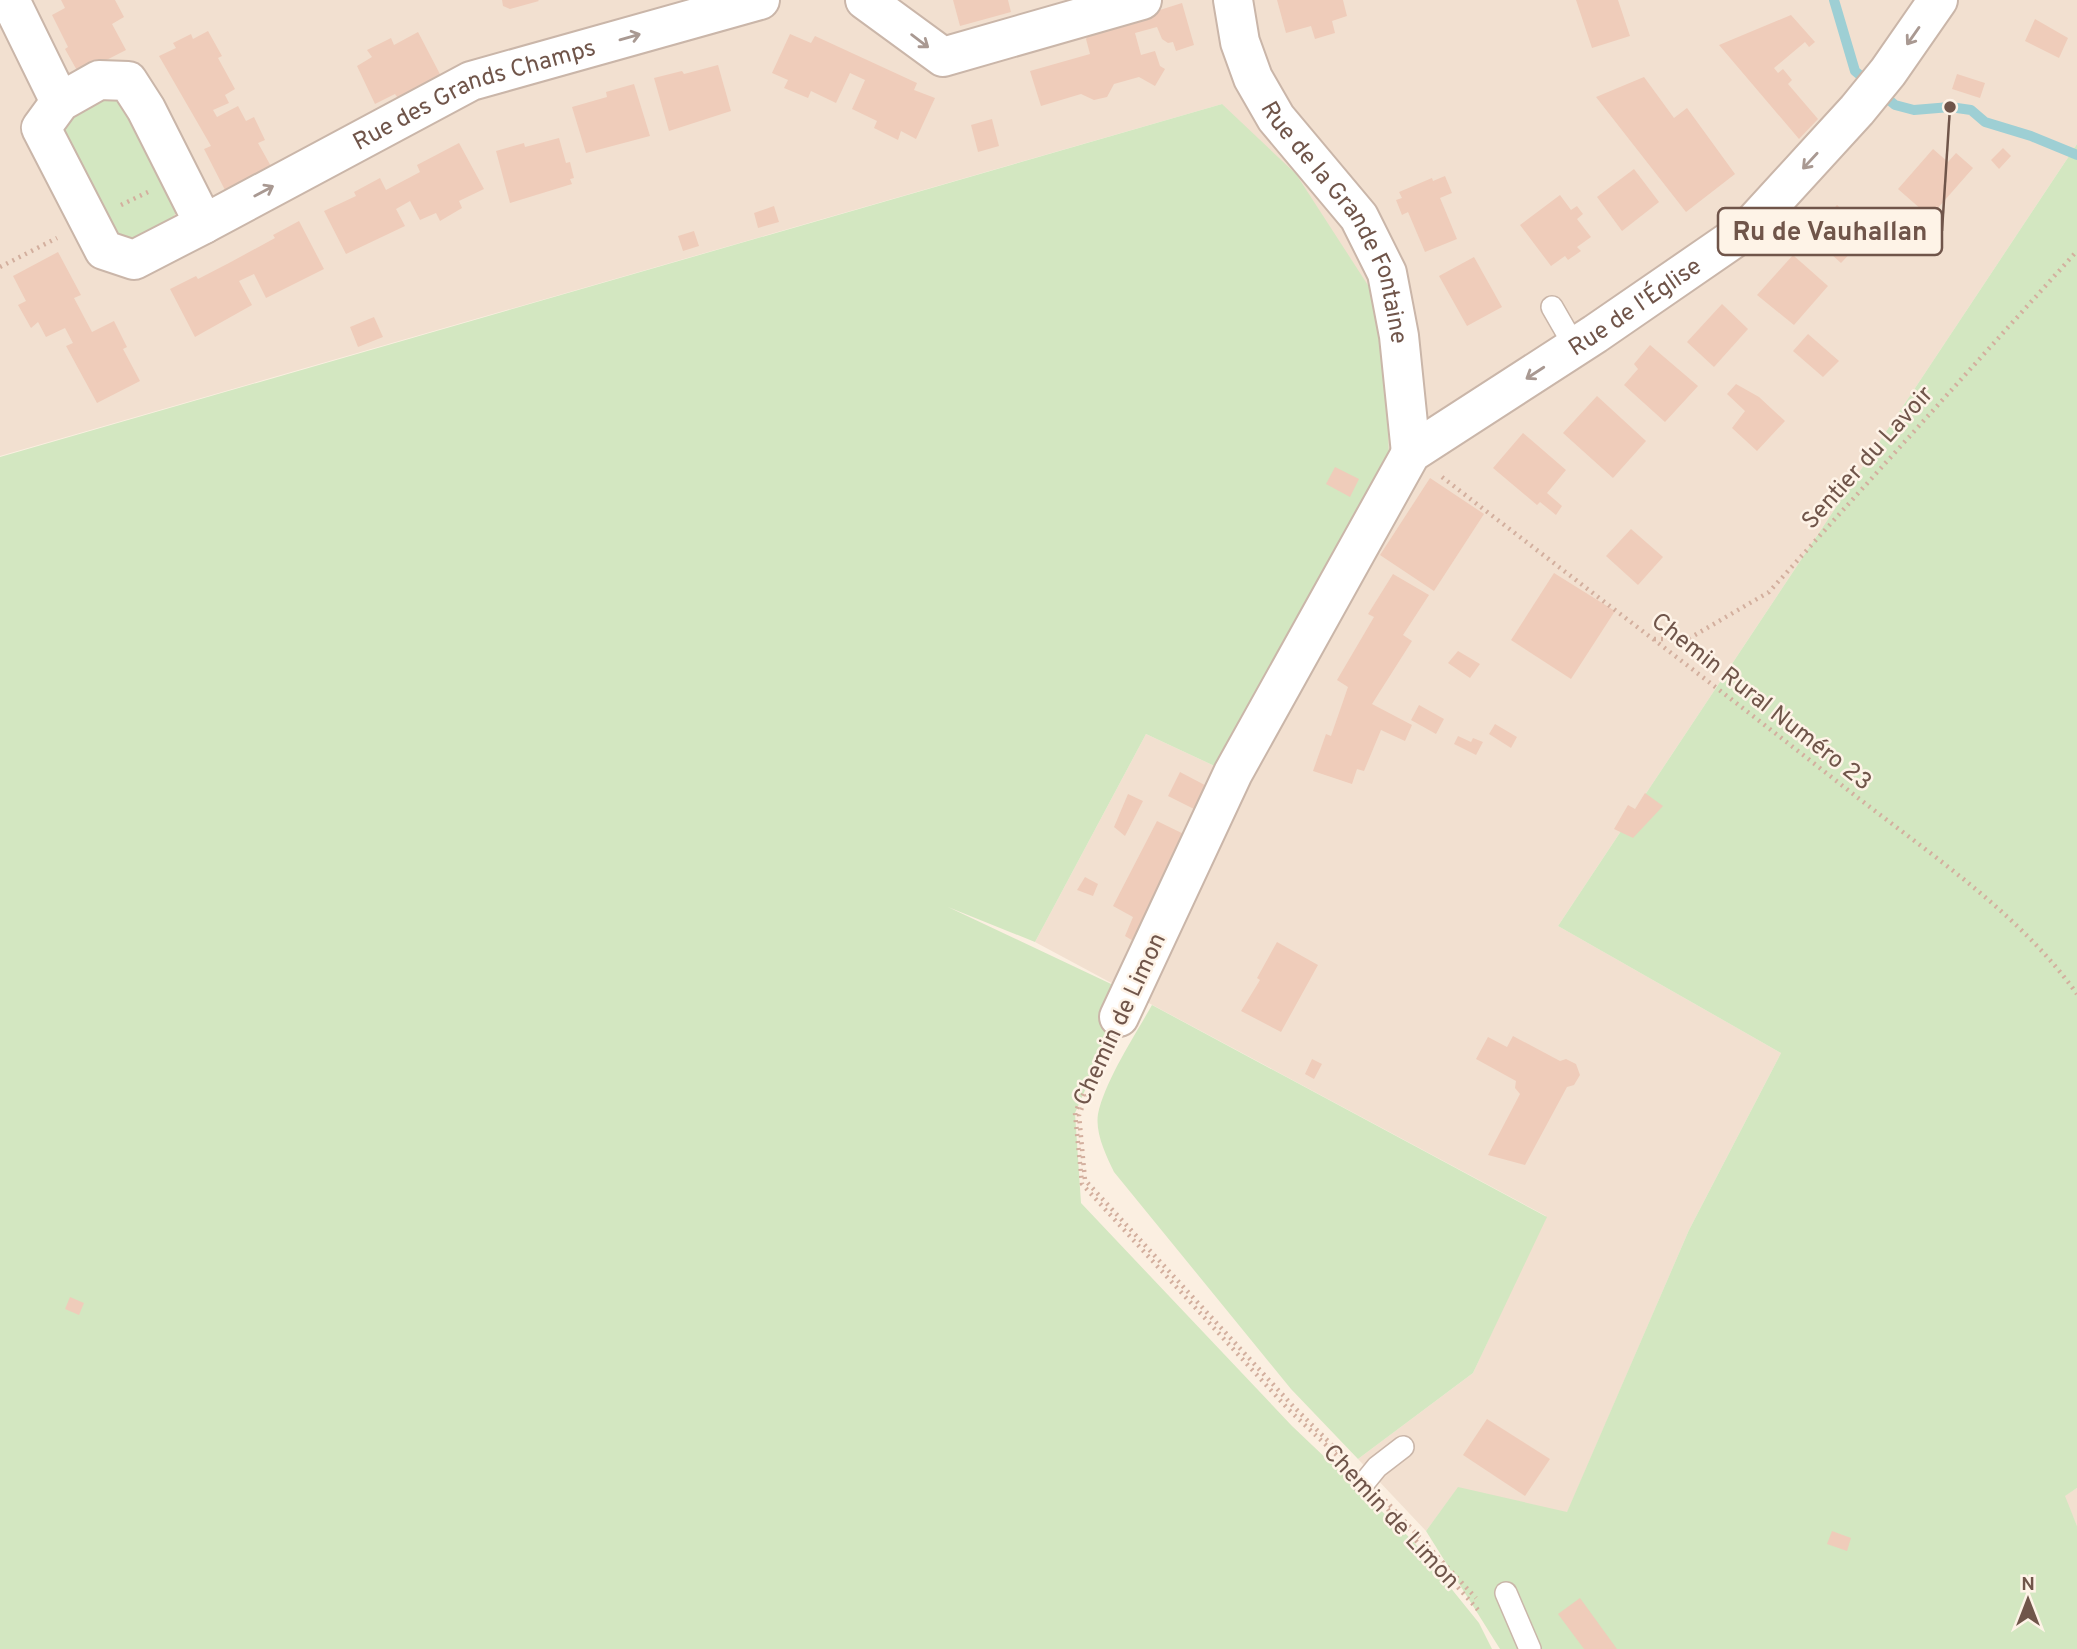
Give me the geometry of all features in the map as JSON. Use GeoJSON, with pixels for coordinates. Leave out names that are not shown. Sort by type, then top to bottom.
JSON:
{"type":"FeatureCollection","features":[{"type":"Feature","properties":{"kind":"street"},"geometry":{"type":"LineString","coordinates":[[10,0],[61,102]]}},
{"type":"Feature","properties":{"kind":"street","name":"Rue des Grands Champs"},"geometry":{"type":"LineString","coordinates":[[204,223],[146,109],[128,82],[99,80],[61,102],[41,128],[104,250],[134,260],[204,223],[471,81],[760,0]]}},
{"type":"Feature","properties":{"kind":"street"},"geometry":{"type":"LineString","coordinates":[[865,0],[943,57],[1142,0]]}},
{"type":"Feature","properties":{"kind":"street","name":"Rue de la Grande Fontaine"},"geometry":{"type":"LineString","coordinates":[[1233,0],[1240,42],[1252,78],[1276,118],[1359,218],[1387,274],[1399,336],[1411,453]]}},
{"type":"Feature","properties":{"kind":"street","name":"Rue de l'Église"},"geometry":{"type":"LineString","coordinates":[[1411,453],[1575,348],[1749,228],[1857,110],[1888,72],[1938,0]]}},
{"type":"Feature","properties":{"kind":"street","name":"Chemin de Limon"},"geometry":{"type":"LineString","coordinates":[[1119,1017],[1233,773],[1411,453]]}},
{"type":"Feature","properties":{"kind":"lane"},"geometry":{"type":"LineString","coordinates":[[1552,307],[1575,348]]}},
{"type":"Feature","properties":{"kind":"lane"},"geometry":{"type":"LineString","coordinates":[[1365,1481],[1377,1467],[1403,1447]]}},
{"type":"Feature","properties":{"kind":"lane"},"geometry":{"type":"LineString","coordinates":[[1506,1593],[1530,1649]]}},
{"type":"Feature","properties":{"kind":"path","name":"Sentier du Lavoir"},"geometry":{"type":"LineString","coordinates":[[1653,639],[1688,639],[1769,592],[2077,251]]}},
{"type":"Feature","properties":{"kind":"path","name":"Chemin Rural Numéro 23"},"geometry":{"type":"LineString","coordinates":[[1411,453],[1985,897],[2058,967],[2077,994]]}},
{"type":"Feature","properties":{"kind":"path","name":"Chemin de Limon"},"geometry":{"type":"LineString","coordinates":[[1119,1017],[1074,1113],[1082,1184],[1289,1410],[1365,1481],[1489,1622]]}},
{"type":"Feature","properties":{"kind":"path"},"geometry":{"type":"LineString","coordinates":[[1365,1481],[1482,1604],[1486,1613]]}},
{"type":"Feature","properties":{"kind":"shaded area"},"geometry":{"type":"Polygon","coordinates":[[[0,0],[2077,0],[2077,144],[1558,926],[1781,1053],[1689,1230],[1567,1513],[1458,1488],[1426,1531],[1358,1459],[1473,1373],[1546,1216],[1035,942],[1146,734],[1221,769],[1222,104],[0,456],[0,0]]]}},
{"type":"Feature","properties":{"kind":"shaded area"},"geometry":{"type":"Polygon","coordinates":[[[2077,1488],[2077,1526],[2064,1496],[2077,1488]]]}},
{"type":"Feature","properties":{"kind":"green space"},"geometry":{"type":"Polygon","coordinates":[[[97,97],[126,101],[182,205],[162,231],[139,243],[109,239],[61,130],[73,112],[97,97]]]}},
{"type":"Feature","properties":{"kind":"green space"},"geometry":{"type":"Polygon","coordinates":[[[1222,104],[1296,174],[1373,293],[1387,399],[1389,459],[1221,769],[1146,734],[1035,942],[948,907],[1128,992],[1075,1113],[1081,1203],[1292,1426],[1412,1540],[1479,1623],[1492,1649],[0,1649],[0,457],[1222,104]]]}},
{"type":"Feature","properties":{"kind":"green space"},"geometry":{"type":"Polygon","coordinates":[[[2077,144],[2077,1488],[2065,1496],[2077,1526],[2077,1649],[1500,1649],[1426,1531],[1458,1487],[1567,1512],[1689,1230],[1781,1053],[1558,926],[2077,144]]]}},
{"type":"Feature","properties":{"kind":"green space"},"geometry":{"type":"Polygon","coordinates":[[[1152,1005],[1547,1217],[1473,1373],[1358,1459],[1291,1389],[1114,1172],[1102,1144],[1098,1114],[1121,1058],[1152,1005]]]}},
{"type":"Feature","properties":{"kind":"building"},"geometry":{"type":"Polygon","coordinates":[[[61,0],[115,0],[124,17],[112,24],[126,50],[79,74],[65,49],[68,47],[52,15],[65,8],[61,0]]]}},
{"type":"Feature","properties":{"kind":"building"},"geometry":{"type":"Polygon","coordinates":[[[502,0],[539,1],[510,9],[503,6],[502,0]]]}},
{"type":"Feature","properties":{"kind":"building"},"geometry":{"type":"Polygon","coordinates":[[[953,0],[1008,0],[1011,12],[960,26],[953,0]]]}},
{"type":"Feature","properties":{"kind":"building"},"geometry":{"type":"Polygon","coordinates":[[[1277,0],[1343,0],[1347,16],[1332,21],[1335,33],[1315,39],[1311,26],[1286,33],[1277,0]]]}},
{"type":"Feature","properties":{"kind":"building"},"geometry":{"type":"Polygon","coordinates":[[[1576,0],[1618,0],[1630,36],[1592,48],[1576,0]]]}},
{"type":"Feature","properties":{"kind":"building"},"geometry":{"type":"Polygon","coordinates":[[[1182,3],[1194,45],[1176,51],[1173,42],[1168,43],[1162,39],[1157,27],[1135,33],[1141,55],[1155,51],[1160,66],[1165,69],[1155,86],[1139,77],[1114,84],[1107,97],[1094,100],[1081,94],[1041,106],[1030,71],[1090,54],[1086,39],[1090,32],[1182,3]]]}},
{"type":"Feature","properties":{"kind":"building"},"geometry":{"type":"Polygon","coordinates":[[[1791,15],[1815,42],[1809,47],[1805,42],[1774,68],[1778,73],[1783,69],[1792,80],[1788,84],[1818,119],[1799,139],[1719,45],[1791,15]]]}},
{"type":"Feature","properties":{"kind":"building"},"geometry":{"type":"Polygon","coordinates":[[[2035,19],[2068,38],[2059,58],[2025,41],[2035,19]]]}},
{"type":"Feature","properties":{"kind":"building"},"geometry":{"type":"Polygon","coordinates":[[[208,31],[222,56],[218,58],[235,89],[225,95],[229,103],[213,110],[217,117],[238,106],[246,121],[254,117],[265,140],[258,143],[272,168],[226,192],[204,149],[211,146],[159,56],[176,48],[173,43],[191,34],[193,39],[208,31]]]}},
{"type":"Feature","properties":{"kind":"building"},"geometry":{"type":"Polygon","coordinates":[[[418,32],[442,78],[400,101],[395,94],[375,104],[357,66],[372,57],[367,50],[391,38],[394,45],[418,32]]]}},
{"type":"Feature","properties":{"kind":"building"},"geometry":{"type":"Polygon","coordinates":[[[790,34],[811,43],[815,36],[917,83],[914,90],[935,98],[916,139],[901,131],[898,140],[874,128],[877,121],[852,109],[865,80],[850,73],[836,103],[811,91],[808,98],[784,88],[788,80],[772,73],[790,34]]]}},
{"type":"Feature","properties":{"kind":"building"},"geometry":{"type":"Polygon","coordinates":[[[718,65],[731,111],[669,131],[654,78],[718,65]]]}},
{"type":"Feature","properties":{"kind":"building"},"geometry":{"type":"Polygon","coordinates":[[[1957,74],[1985,83],[1980,98],[1952,89],[1957,74]]]}},
{"type":"Feature","properties":{"kind":"building"},"geometry":{"type":"Polygon","coordinates":[[[1644,77],[1674,118],[1687,108],[1735,174],[1686,212],[1596,97],[1644,77]]]}},
{"type":"Feature","properties":{"kind":"building"},"geometry":{"type":"Polygon","coordinates":[[[634,84],[650,136],[586,153],[572,107],[607,97],[606,92],[634,84]]]}},
{"type":"Feature","properties":{"kind":"building"},"geometry":{"type":"Polygon","coordinates":[[[992,119],[999,146],[978,152],[971,125],[992,119]]]}},
{"type":"Feature","properties":{"kind":"building"},"geometry":{"type":"Polygon","coordinates":[[[559,138],[566,163],[570,162],[574,178],[570,179],[572,184],[510,203],[496,151],[524,143],[525,147],[559,138]]]}},
{"type":"Feature","properties":{"kind":"building"},"geometry":{"type":"Polygon","coordinates":[[[459,143],[484,189],[459,201],[462,208],[440,221],[436,213],[420,220],[410,201],[396,209],[405,226],[346,254],[324,211],[356,196],[354,192],[380,178],[386,190],[420,172],[417,165],[459,143]]]}},
{"type":"Feature","properties":{"kind":"building"},"geometry":{"type":"Polygon","coordinates":[[[2003,148],[2011,156],[1999,169],[1991,160],[2003,148]]]}},
{"type":"Feature","properties":{"kind":"building"},"geometry":{"type":"Polygon","coordinates":[[[1933,149],[1948,162],[1956,153],[1973,168],[1930,217],[1898,189],[1933,149]]]}},
{"type":"Feature","properties":{"kind":"building"},"geometry":{"type":"Polygon","coordinates":[[[1634,169],[1659,202],[1622,231],[1597,197],[1634,169]]]}},
{"type":"Feature","properties":{"kind":"building"},"geometry":{"type":"Polygon","coordinates":[[[1445,176],[1452,193],[1440,198],[1457,239],[1425,252],[1408,212],[1402,215],[1396,200],[1402,198],[1399,192],[1432,178],[1433,181],[1445,176]]]}},
{"type":"Feature","properties":{"kind":"building"},"geometry":{"type":"Polygon","coordinates":[[[1560,195],[1571,210],[1577,206],[1583,214],[1577,219],[1591,237],[1577,247],[1581,251],[1568,260],[1565,256],[1551,266],[1520,225],[1560,195]]]}},
{"type":"Feature","properties":{"kind":"building"},"geometry":{"type":"Polygon","coordinates":[[[1837,205],[1864,230],[1852,243],[1856,247],[1841,263],[1810,235],[1837,205]]]}},
{"type":"Feature","properties":{"kind":"building"},"geometry":{"type":"Polygon","coordinates":[[[774,206],[779,222],[758,228],[754,213],[774,206]]]}},
{"type":"Feature","properties":{"kind":"building"},"geometry":{"type":"Polygon","coordinates":[[[299,221],[324,269],[266,298],[254,274],[239,281],[252,305],[195,337],[170,289],[196,276],[198,279],[229,263],[275,238],[273,235],[299,221]]]}},
{"type":"Feature","properties":{"kind":"building"},"geometry":{"type":"Polygon","coordinates":[[[694,231],[699,246],[683,251],[678,236],[694,231]]]}},
{"type":"Feature","properties":{"kind":"building"},"geometry":{"type":"Polygon","coordinates":[[[58,252],[81,295],[74,298],[92,332],[114,321],[127,347],[123,349],[140,381],[97,403],[66,346],[73,343],[65,328],[46,337],[38,322],[31,328],[18,305],[26,301],[13,276],[58,252]]]}},
{"type":"Feature","properties":{"kind":"building"},"geometry":{"type":"Polygon","coordinates":[[[1793,255],[1828,286],[1794,325],[1757,295],[1793,255]]]}},
{"type":"Feature","properties":{"kind":"building"},"geometry":{"type":"Polygon","coordinates":[[[1474,257],[1502,307],[1467,326],[1439,276],[1474,257]]]}},
{"type":"Feature","properties":{"kind":"building"},"geometry":{"type":"Polygon","coordinates":[[[1722,304],[1748,329],[1714,367],[1687,342],[1722,304]]]}},
{"type":"Feature","properties":{"kind":"building"},"geometry":{"type":"Polygon","coordinates":[[[374,317],[383,337],[358,347],[350,327],[374,317]]]}},
{"type":"Feature","properties":{"kind":"building"},"geometry":{"type":"Polygon","coordinates":[[[1808,334],[1839,361],[1823,377],[1793,351],[1808,334]]]}},
{"type":"Feature","properties":{"kind":"building"},"geometry":{"type":"Polygon","coordinates":[[[1650,345],[1698,386],[1665,422],[1624,385],[1638,369],[1634,364],[1650,345]]]}},
{"type":"Feature","properties":{"kind":"building"},"geometry":{"type":"Polygon","coordinates":[[[1736,384],[1759,397],[1785,421],[1757,451],[1732,428],[1745,411],[1727,394],[1736,384]]]}},
{"type":"Feature","properties":{"kind":"building"},"geometry":{"type":"Polygon","coordinates":[[[1597,396],[1646,441],[1613,478],[1563,433],[1597,396]]]}},
{"type":"Feature","properties":{"kind":"building"},"geometry":{"type":"Polygon","coordinates":[[[1523,433],[1566,470],[1547,493],[1562,506],[1556,515],[1540,502],[1537,505],[1493,468],[1523,433]]]}},
{"type":"Feature","properties":{"kind":"building"},"geometry":{"type":"Polygon","coordinates":[[[1335,467],[1359,479],[1350,497],[1326,484],[1335,467]]]}},
{"type":"Feature","properties":{"kind":"building"},"geometry":{"type":"Polygon","coordinates":[[[1430,478],[1484,514],[1434,591],[1380,555],[1430,478]]]}},
{"type":"Feature","properties":{"kind":"building"},"geometry":{"type":"Polygon","coordinates":[[[1631,529],[1663,557],[1638,585],[1606,556],[1631,529]]]}},
{"type":"Feature","properties":{"kind":"building"},"geometry":{"type":"Polygon","coordinates":[[[1554,573],[1615,611],[1571,679],[1511,640],[1554,573]]]}},
{"type":"Feature","properties":{"kind":"building"},"geometry":{"type":"Polygon","coordinates":[[[1393,574],[1429,595],[1403,635],[1412,641],[1372,704],[1412,725],[1405,741],[1381,730],[1364,771],[1357,769],[1352,784],[1313,771],[1326,734],[1331,736],[1348,687],[1337,680],[1374,617],[1368,614],[1393,574]]]}},
{"type":"Feature","properties":{"kind":"building"},"geometry":{"type":"Polygon","coordinates":[[[1458,651],[1480,664],[1470,678],[1448,663],[1458,651]]]}},
{"type":"Feature","properties":{"kind":"building"},"geometry":{"type":"Polygon","coordinates":[[[1419,705],[1444,719],[1436,734],[1411,720],[1419,705]]]}},
{"type":"Feature","properties":{"kind":"building"},"geometry":{"type":"Polygon","coordinates":[[[1495,724],[1517,737],[1511,748],[1489,734],[1495,724]]]}},
{"type":"Feature","properties":{"kind":"building"},"geometry":{"type":"Polygon","coordinates":[[[1458,736],[1471,742],[1473,738],[1483,742],[1476,755],[1454,744],[1458,736]]]}},
{"type":"Feature","properties":{"kind":"building"},"geometry":{"type":"Polygon","coordinates":[[[1180,772],[1218,792],[1206,815],[1168,796],[1180,772]]]}},
{"type":"Feature","properties":{"kind":"building"},"geometry":{"type":"Polygon","coordinates":[[[1645,793],[1663,806],[1633,838],[1614,829],[1628,805],[1635,809],[1645,793]]]}},
{"type":"Feature","properties":{"kind":"building"},"geometry":{"type":"Polygon","coordinates":[[[1128,794],[1143,801],[1125,836],[1114,827],[1128,794]]]}},
{"type":"Feature","properties":{"kind":"building"},"geometry":{"type":"Polygon","coordinates":[[[1157,821],[1194,839],[1140,945],[1125,936],[1133,917],[1113,906],[1157,821]]]}},
{"type":"Feature","properties":{"kind":"building"},"geometry":{"type":"Polygon","coordinates":[[[1085,877],[1098,884],[1093,896],[1077,890],[1085,877]]]}},
{"type":"Feature","properties":{"kind":"building"},"geometry":{"type":"Polygon","coordinates":[[[1277,942],[1318,965],[1281,1032],[1241,1011],[1260,980],[1257,978],[1277,942]]]}},
{"type":"Feature","properties":{"kind":"building"},"geometry":{"type":"Polygon","coordinates":[[[1513,1036],[1560,1061],[1566,1059],[1576,1064],[1580,1075],[1574,1085],[1567,1087],[1525,1165],[1488,1155],[1520,1094],[1515,1088],[1516,1081],[1476,1059],[1488,1037],[1507,1047],[1513,1036]]]}},
{"type":"Feature","properties":{"kind":"building"},"geometry":{"type":"Polygon","coordinates":[[[1312,1059],[1322,1064],[1314,1079],[1305,1074],[1312,1059]]]}},
{"type":"Feature","properties":{"kind":"building"},"geometry":{"type":"Polygon","coordinates":[[[70,1297],[84,1303],[79,1315],[65,1309],[70,1297]]]}},
{"type":"Feature","properties":{"kind":"building"},"geometry":{"type":"Polygon","coordinates":[[[1487,1419],[1550,1459],[1525,1496],[1463,1455],[1487,1419]]]}},
{"type":"Feature","properties":{"kind":"building"},"geometry":{"type":"Polygon","coordinates":[[[1832,1531],[1851,1538],[1847,1551],[1827,1544],[1832,1531]]]}},
{"type":"Feature","properties":{"kind":"building"},"geometry":{"type":"Polygon","coordinates":[[[1580,1598],[1617,1649],[1584,1649],[1558,1614],[1580,1598]]]}},
{"type":"Feature","properties":{"kind":"waterway"},"geometry":{"type":"LineString","coordinates":[[1834,0],[1855,71],[1895,105],[1914,110],[1950,107],[1971,110],[1985,122],[2031,136],[2077,155]]}},
{"type":"Feature","properties":{"kind":"place","name":"Ru de Vauhallan"},"geometry":{"type":"Point","coordinates":[1950,107]}}]}
